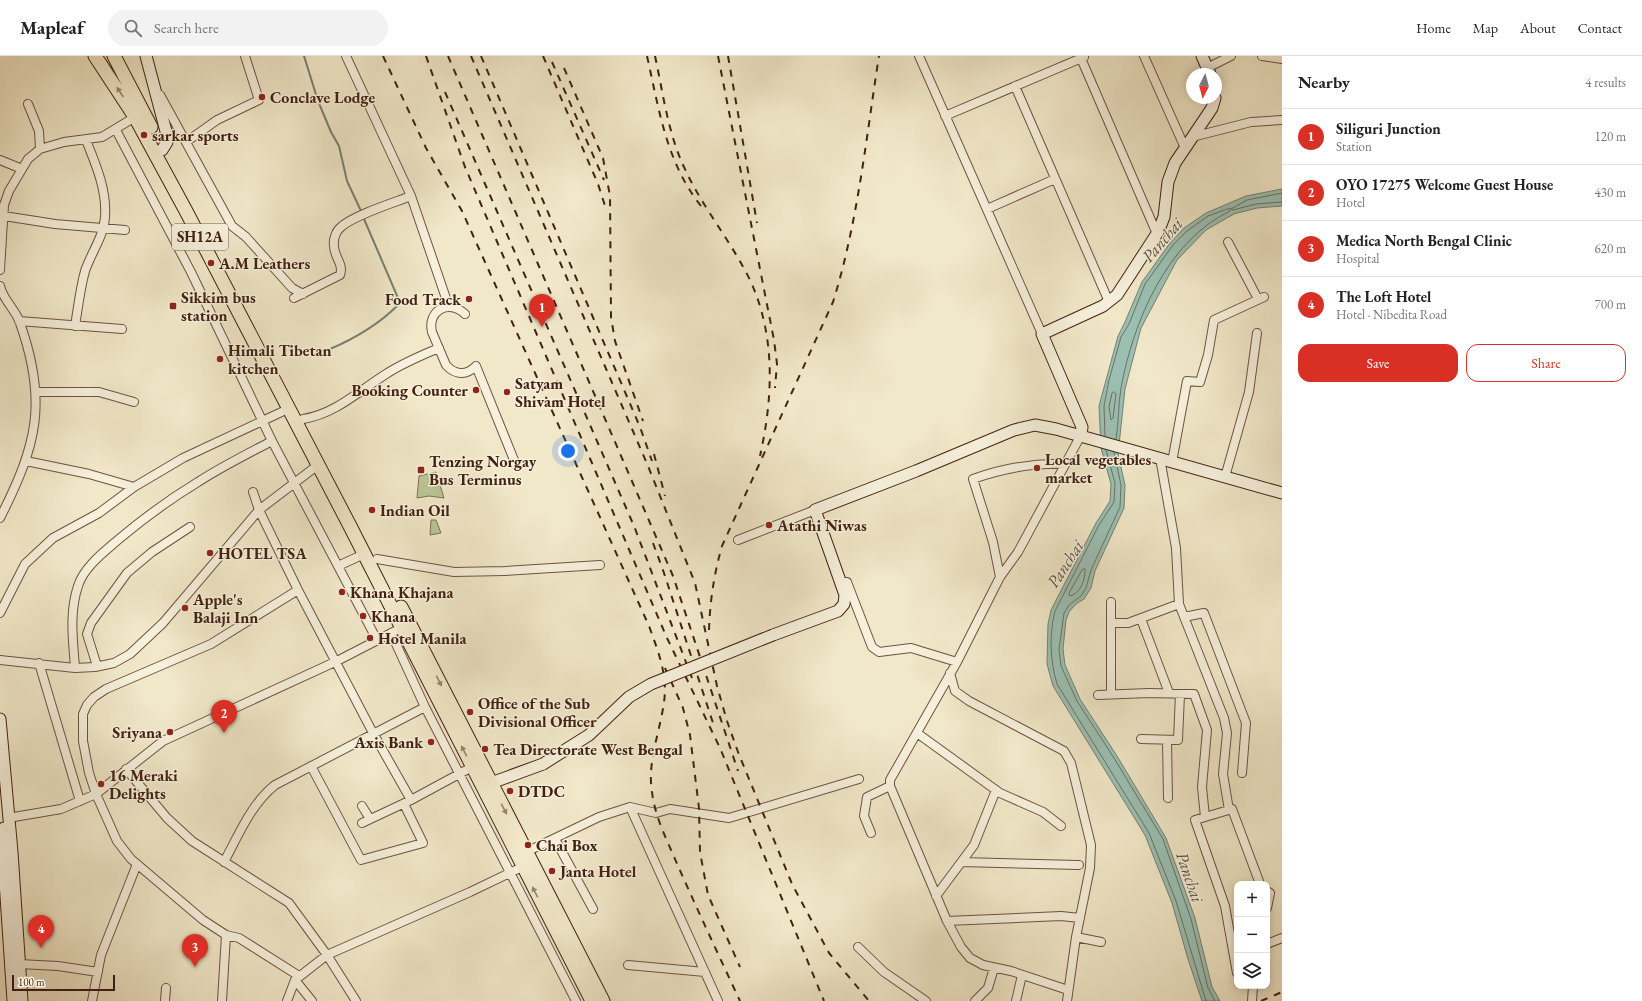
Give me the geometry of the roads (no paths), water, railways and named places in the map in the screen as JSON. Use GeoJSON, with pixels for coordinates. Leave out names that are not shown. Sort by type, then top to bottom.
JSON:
{"type":"FeatureCollection","features":[{"type":"Feature","properties":{"kind":"main road","name":"SH12A"},"geometry":{"type":"LineString","coordinates":[[95,56],[135,117],[186,211],[288,409],[299,421],[318,465],[472,767],[526,860],[602,1001]]}},
{"type":"Feature","properties":{"kind":"main road","name":"SH12A"},"geometry":{"type":"LineString","coordinates":[[114,56],[299,421],[377,559],[400,627],[491,783],[592,1001]]}},
{"type":"Feature","properties":{"kind":"street"},"geometry":{"type":"LineString","coordinates":[[146,56],[167,135],[167,142],[162,150]]}},
{"type":"Feature","properties":{"kind":"street"},"geometry":{"type":"LineString","coordinates":[[186,142],[217,120],[259,100],[245,56]]}},
{"type":"Feature","properties":{"kind":"street"},"geometry":{"type":"LineString","coordinates":[[346,56],[411,196],[449,307]]}},
{"type":"Feature","properties":{"kind":"street"},"geometry":{"type":"LineString","coordinates":[[919,56],[1082,427],[1081,435],[1018,552],[1000,577],[956,662],[890,780],[890,786],[936,896],[960,947],[970,958],[983,965],[1022,975],[1068,990]]}},
{"type":"Feature","properties":{"kind":"street"},"geometry":{"type":"LineString","coordinates":[[1144,56],[1185,148]]}},
{"type":"Feature","properties":{"kind":"street"},"geometry":{"type":"LineString","coordinates":[[1202,56],[1207,68]]}},
{"type":"Feature","properties":{"kind":"street"},"geometry":{"type":"LineString","coordinates":[[1213,68],[1231,56]]}},
{"type":"Feature","properties":{"kind":"street"},"geometry":{"type":"LineString","coordinates":[[1262,56],[1282,59]]}},
{"type":"Feature","properties":{"kind":"street"},"geometry":{"type":"LineString","coordinates":[[945,116],[1082,57],[1157,234]]}},
{"type":"Feature","properties":{"kind":"street"},"geometry":{"type":"LineString","coordinates":[[1015,86],[1109,302]]}},
{"type":"Feature","properties":{"kind":"street"},"geometry":{"type":"LineString","coordinates":[[156,89],[232,226],[246,237],[292,288],[303,294]]}},
{"type":"Feature","properties":{"kind":"street"},"geometry":{"type":"LineString","coordinates":[[28,104],[40,131],[40,149]]}},
{"type":"Feature","properties":{"kind":"street"},"geometry":{"type":"LineString","coordinates":[[1042,334],[1103,306],[1117,295],[1157,234],[1164,217],[1168,182],[1175,163],[1213,104]]}},
{"type":"Feature","properties":{"kind":"street"},"geometry":{"type":"LineString","coordinates":[[0,270],[4,216],[2,205],[28,159],[40,149],[64,142],[102,137],[116,130],[135,117]]}},
{"type":"Feature","properties":{"kind":"street"},"geometry":{"type":"LineString","coordinates":[[1192,137],[1252,122],[1282,120]]}},
{"type":"Feature","properties":{"kind":"street"},"geometry":{"type":"LineString","coordinates":[[116,130],[191,272],[272,441],[378,640]]}},
{"type":"Feature","properties":{"kind":"street"},"geometry":{"type":"LineString","coordinates":[[75,326],[85,272],[103,228],[105,203],[98,169],[86,140]]}},
{"type":"Feature","properties":{"kind":"street"},"geometry":{"type":"LineString","coordinates":[[0,160],[22,169]]}},
{"type":"Feature","properties":{"kind":"street"},"geometry":{"type":"LineString","coordinates":[[987,209],[1055,179]]}},
{"type":"Feature","properties":{"kind":"street"},"geometry":{"type":"LineString","coordinates":[[294,298],[340,275],[341,266],[334,246],[335,235],[341,227],[357,218],[411,196]]}},
{"type":"Feature","properties":{"kind":"street"},"geometry":{"type":"LineString","coordinates":[[4,216],[55,224],[126,230]]}},
{"type":"Feature","properties":{"kind":"street"},"geometry":{"type":"LineString","coordinates":[[1172,462],[1180,428],[1187,381],[1200,382],[1208,355],[1214,320],[1261,298],[1228,242]]}},
{"type":"Feature","properties":{"kind":"street"},"geometry":{"type":"LineString","coordinates":[[0,286],[2,293],[19,321],[29,350],[36,392],[35,430],[26,462],[0,518]]}},
{"type":"Feature","properties":{"kind":"street"},"geometry":{"type":"LineString","coordinates":[[465,314],[455,307],[449,307],[438,311],[432,321],[432,332],[446,366],[455,372],[467,372],[476,366],[516,465]]}},
{"type":"Feature","properties":{"kind":"street"},"geometry":{"type":"LineString","coordinates":[[19,321],[122,329]]}},
{"type":"Feature","properties":{"kind":"street"},"geometry":{"type":"LineString","coordinates":[[1225,476],[1249,392],[1257,333]]}},
{"type":"Feature","properties":{"kind":"street"},"geometry":{"type":"LineString","coordinates":[[299,421],[331,412],[402,364],[439,348]]}},
{"type":"Feature","properties":{"kind":"street"},"geometry":{"type":"LineString","coordinates":[[36,392],[99,392],[134,402]]}},
{"type":"Feature","properties":{"kind":"street"},"geometry":{"type":"LineString","coordinates":[[0,613],[27,561],[53,538],[99,513],[134,487],[183,458],[288,409]]}},
{"type":"Feature","properties":{"kind":"street"},"geometry":{"type":"LineString","coordinates":[[738,540],[916,471],[1014,430],[1035,425],[1096,439],[1172,462],[1282,491]]}},
{"type":"Feature","properties":{"kind":"street"},"geometry":{"type":"LineString","coordinates":[[75,668],[72,625],[73,605],[78,586],[88,569],[107,549],[151,513],[198,481],[272,441]]}},
{"type":"Feature","properties":{"kind":"street"},"geometry":{"type":"LineString","coordinates":[[1160,458],[1176,548],[1178,604],[1224,718],[1227,733],[1223,774],[1229,810]]}},
{"type":"Feature","properties":{"kind":"street"},"geometry":{"type":"LineString","coordinates":[[26,462],[89,474],[134,487]]}},
{"type":"Feature","properties":{"kind":"street"},"geometry":{"type":"LineString","coordinates":[[1000,577],[993,542],[973,479],[1014,469],[1049,464],[1065,464]]}},
{"type":"Feature","properties":{"kind":"street"},"geometry":{"type":"LineString","coordinates":[[0,660],[75,668],[114,663],[130,654],[163,623],[259,510],[318,465]]}},
{"type":"Feature","properties":{"kind":"street"},"geometry":{"type":"LineString","coordinates":[[253,492],[259,510],[298,590],[337,662],[407,802],[423,843],[361,860],[311,766]]}},
{"type":"Feature","properties":{"kind":"street"},"geometry":{"type":"LineString","coordinates":[[491,783],[543,764],[589,735],[629,697],[650,684],[838,611],[844,604],[846,595],[815,510]]}},
{"type":"Feature","properties":{"kind":"street"},"geometry":{"type":"LineString","coordinates":[[97,666],[87,634],[91,623],[127,573],[152,552],[190,527]]}},
{"type":"Feature","properties":{"kind":"street"},"geometry":{"type":"LineString","coordinates":[[338,566],[364,554]]}},
{"type":"Feature","properties":{"kind":"street"},"geometry":{"type":"LineString","coordinates":[[377,559],[454,572],[505,571],[600,565]]}},
{"type":"Feature","properties":{"kind":"street"},"geometry":{"type":"LineString","coordinates":[[841,582],[847,582],[872,647],[878,652],[911,648],[956,662]]}},
{"type":"Feature","properties":{"kind":"street"},"geometry":{"type":"LineString","coordinates":[[298,590],[211,644],[106,689],[94,697],[87,705],[84,714],[83,741],[89,773],[96,794],[117,841],[137,864],[203,920],[226,935],[239,938],[297,978],[312,1001]]}},
{"type":"Feature","properties":{"kind":"street"},"geometry":{"type":"LineString","coordinates":[[1111,602],[1111,693]]}},
{"type":"Feature","properties":{"kind":"street"},"geometry":{"type":"LineString","coordinates":[[1111,623],[1128,623],[1178,604]]}},
{"type":"Feature","properties":{"kind":"street"},"geometry":{"type":"LineString","coordinates":[[1184,617],[1204,613],[1239,702],[1246,723],[1242,773]]}},
{"type":"Feature","properties":{"kind":"street"},"geometry":{"type":"LineString","coordinates":[[1141,619],[1169,693]]}},
{"type":"Feature","properties":{"kind":"street"},"geometry":{"type":"LineString","coordinates":[[5,816],[61,809],[96,794],[163,741],[337,662],[400,627],[418,692],[425,707],[576,1001]]}},
{"type":"Feature","properties":{"kind":"street"},"geometry":{"type":"LineString","coordinates":[[39,663],[80,801]]}},
{"type":"Feature","properties":{"kind":"street"},"geometry":{"type":"LineString","coordinates":[[950,673],[955,691],[969,701],[1064,751],[1071,763],[1091,845],[1090,868],[1076,937],[1067,1001]]}},
{"type":"Feature","properties":{"kind":"street"},"geometry":{"type":"LineString","coordinates":[[418,692],[430,685]]}},
{"type":"Feature","properties":{"kind":"street"},"geometry":{"type":"LineString","coordinates":[[1098,695],[1111,693],[1194,694],[1208,730],[1202,787],[1205,817]]}},
{"type":"Feature","properties":{"kind":"street"},"geometry":{"type":"LineString","coordinates":[[1141,739],[1178,740],[1180,694]]}},
{"type":"Feature","properties":{"kind":"street"},"geometry":{"type":"LineString","coordinates":[[224,862],[248,818],[269,790],[311,766],[425,707]]}},
{"type":"Feature","properties":{"kind":"street"},"geometry":{"type":"LineString","coordinates":[[0,719],[5,816],[12,852],[22,1001]]}},
{"type":"Feature","properties":{"kind":"street"},"geometry":{"type":"LineString","coordinates":[[917,732],[996,790],[1043,812],[1061,826]]}},
{"type":"Feature","properties":{"kind":"street"},"geometry":{"type":"LineString","coordinates":[[1166,740],[1168,798]]}},
{"type":"Feature","properties":{"kind":"street"},"geometry":{"type":"LineString","coordinates":[[362,823],[407,802],[472,767]]}},
{"type":"Feature","properties":{"kind":"street"},"geometry":{"type":"LineString","coordinates":[[126,769],[167,818],[192,841],[289,903],[327,955],[357,1001],[364,1001]]}},
{"type":"Feature","properties":{"kind":"street"},"geometry":{"type":"LineString","coordinates":[[288,1001],[297,978],[327,955],[510,873],[555,839],[599,817],[630,807],[656,813],[670,809],[728,818],[859,779]]}},
{"type":"Feature","properties":{"kind":"street"},"geometry":{"type":"LineString","coordinates":[[871,833],[864,816],[868,797],[890,786]]}},
{"type":"Feature","properties":{"kind":"street"},"geometry":{"type":"LineString","coordinates":[[936,896],[974,845],[996,790]]}},
{"type":"Feature","properties":{"kind":"street"},"geometry":{"type":"LineString","coordinates":[[362,806],[370,819]]}},
{"type":"Feature","properties":{"kind":"street"},"geometry":{"type":"LineString","coordinates":[[630,807],[718,1001]]}},
{"type":"Feature","properties":{"kind":"street"},"geometry":{"type":"LineString","coordinates":[[1234,956],[1225,906],[1195,820],[1232,809],[1259,881]]}},
{"type":"Feature","properties":{"kind":"street"},"geometry":{"type":"LineString","coordinates":[[5,816],[2,851],[4,902],[13,1001]]}},
{"type":"Feature","properties":{"kind":"street"},"geometry":{"type":"LineString","coordinates":[[555,839],[593,909]]}},
{"type":"Feature","properties":{"kind":"street"},"geometry":{"type":"LineString","coordinates":[[962,862],[1079,865]]}},
{"type":"Feature","properties":{"kind":"street"},"geometry":{"type":"LineString","coordinates":[[92,1001],[101,955],[137,864]]}},
{"type":"Feature","properties":{"kind":"street"},"geometry":{"type":"LineString","coordinates":[[947,921],[1061,916],[1080,918]]}},
{"type":"Feature","properties":{"kind":"street"},"geometry":{"type":"LineString","coordinates":[[222,1001],[226,935]]}},
{"type":"Feature","properties":{"kind":"street"},"geometry":{"type":"LineString","coordinates":[[1076,937],[1101,942]]}},
{"type":"Feature","properties":{"kind":"street"},"geometry":{"type":"LineString","coordinates":[[1270,943],[1282,938]]}},
{"type":"Feature","properties":{"kind":"street"},"geometry":{"type":"LineString","coordinates":[[858,947],[884,972],[926,1001]]}},
{"type":"Feature","properties":{"kind":"street"},"geometry":{"type":"LineString","coordinates":[[19,964],[58,966],[98,972]]}},
{"type":"Feature","properties":{"kind":"street"},"geometry":{"type":"LineString","coordinates":[[628,965],[706,972]]}},
{"type":"Feature","properties":{"kind":"street"},"geometry":{"type":"LineString","coordinates":[[975,1001],[988,988],[994,968]]}},
{"type":"Feature","properties":{"kind":"street"},"geometry":{"type":"LineString","coordinates":[[1016,1001],[1022,975]]}},
{"type":"Feature","properties":{"kind":"street"},"geometry":{"type":"LineString","coordinates":[[165,1001],[166,988]]}},
{"type":"Feature","properties":{"kind":"street"},"geometry":{"type":"LineString","coordinates":[[1252,1001],[1253,989]]}},
{"type":"Feature","properties":{"kind":"water"},"geometry":{"type":"Polygon","coordinates":[[[1282,189],[1282,206],[1257,208],[1234,214],[1206,230],[1177,260],[1141,328],[1125,389],[1118,454],[1125,485],[1124,508],[1095,571],[1091,588],[1084,599],[1076,604],[1069,612],[1066,620],[1063,649],[1065,665],[1080,699],[1117,756],[1166,838],[1195,918],[1212,987],[1220,1001],[1202,1001],[1172,903],[1145,835],[1053,686],[1047,664],[1048,624],[1051,610],[1096,523],[1110,501],[1111,484],[1101,448],[1099,406],[1118,336],[1142,282],[1170,243],[1184,228],[1206,213],[1246,196],[1282,189]]]}},
{"type":"Feature","properties":{"kind":"waterway"},"geometry":{"type":"LineString","coordinates":[[304,56],[318,101],[331,132],[339,146],[347,181],[362,213]]}},
{"type":"Feature","properties":{"kind":"waterway"},"geometry":{"type":"LineString","coordinates":[[330,349],[366,330],[383,319],[398,305],[398,298],[364,219]]}},
{"type":"Feature","properties":{"kind":"railway"},"geometry":{"type":"LineString","coordinates":[[383,56],[426,148],[462,211],[649,626],[656,645],[665,682],[664,702],[651,770],[652,792],[656,811],[666,839],[740,1001]]}},
{"type":"Feature","properties":{"kind":"railway"},"geometry":{"type":"LineString","coordinates":[[426,56],[465,167],[667,638],[720,748],[824,1001]]}},
{"type":"Feature","properties":{"kind":"railway"},"geometry":{"type":"LineString","coordinates":[[448,56],[673,576],[738,771]]}},
{"type":"Feature","properties":{"kind":"railway"},"geometry":{"type":"LineString","coordinates":[[471,56],[648,466],[695,583],[717,686],[727,721],[738,752],[792,884],[829,953],[869,1001]]}},
{"type":"Feature","properties":{"kind":"railway"},"geometry":{"type":"LineString","coordinates":[[481,56],[640,427],[652,461]]}},
{"type":"Feature","properties":{"kind":"railway"},"geometry":{"type":"LineString","coordinates":[[543,56],[598,184],[606,209]]}},
{"type":"Feature","properties":{"kind":"railway"},"geometry":{"type":"LineString","coordinates":[[647,56],[665,134],[679,171],[701,206]]}},
{"type":"Feature","properties":{"kind":"railway"},"geometry":{"type":"LineString","coordinates":[[655,56],[666,113],[678,154],[691,182],[750,280],[764,323],[770,367],[768,412],[760,456]]}},
{"type":"Feature","properties":{"kind":"railway"},"geometry":{"type":"LineString","coordinates":[[718,56],[774,340],[777,364],[775,388]]}},
{"type":"Feature","properties":{"kind":"railway"},"geometry":{"type":"LineString","coordinates":[[728,56],[757,223]]}},
{"type":"Feature","properties":{"kind":"railway"},"geometry":{"type":"LineString","coordinates":[[709,630],[713,588],[722,546],[833,302],[842,272],[855,211],[879,56]]}},
{"type":"Feature","properties":{"kind":"railway"},"geometry":{"type":"LineString","coordinates":[[552,62],[604,180]]}},
{"type":"Feature","properties":{"kind":"railway"},"geometry":{"type":"LineString","coordinates":[[564,68],[603,158],[610,196],[611,317],[615,341],[643,421]]}},
{"type":"Feature","properties":{"kind":"railway"},"geometry":{"type":"LineString","coordinates":[[445,92],[634,526],[692,678]]}},
{"type":"Feature","properties":{"kind":"railway"},"geometry":{"type":"LineString","coordinates":[[654,454],[665,496]]}},
{"type":"Feature","properties":{"kind":"railway"},"geometry":{"type":"LineString","coordinates":[[653,543],[713,723]]}},
{"type":"Feature","properties":{"kind":"railway"},"geometry":{"type":"LineString","coordinates":[[665,668],[683,708],[690,735],[699,808],[700,852],[708,895],[740,967]]}},
{"type":"Feature","properties":{"kind":"railway"},"geometry":{"type":"LineString","coordinates":[[1261,1001],[1282,992]]}},
{"type":"Feature","properties":{"kind":"place","name":"Conclave Lodge"},"geometry":{"type":"Point","coordinates":[262,97]}},
{"type":"Feature","properties":{"kind":"place","name":"sarkar sports"},"geometry":{"type":"Point","coordinates":[144,135]}},
{"type":"Feature","properties":{"kind":"place","name":"A.M Leathers"},"geometry":{"type":"Point","coordinates":[211,263]}},
{"type":"Feature","properties":{"kind":"place","name":"Food Track"},"geometry":{"type":"Point","coordinates":[469,299]}},
{"type":"Feature","properties":{"kind":"place","name":"Sikkim bus station"},"geometry":{"type":"Point","coordinates":[173,306]}},
{"type":"Feature","properties":{"kind":"place","name":"Siliguri Junction"},"geometry":{"type":"Point","coordinates":[542,327]}},
{"type":"Feature","properties":{"kind":"place","name":"Himali Tibetan kitchen"},"geometry":{"type":"Point","coordinates":[220,359]}},
{"type":"Feature","properties":{"kind":"place","name":"Booking Counter"},"geometry":{"type":"Point","coordinates":[476,390]}},
{"type":"Feature","properties":{"kind":"place","name":"Satyam Shivam Hotel"},"geometry":{"type":"Point","coordinates":[507,392]}},
{"type":"Feature","properties":{"kind":"place","name":"Local vegetables market"},"geometry":{"type":"Point","coordinates":[1037,468]}},
{"type":"Feature","properties":{"kind":"place","name":"Tenzing Norgay Bus Terminus"},"geometry":{"type":"Point","coordinates":[421,470]}},
{"type":"Feature","properties":{"kind":"place","name":"Indian Oil"},"geometry":{"type":"Point","coordinates":[372,510]}},
{"type":"Feature","properties":{"kind":"place","name":"Atathi Niwas"},"geometry":{"type":"Point","coordinates":[769,525]}},
{"type":"Feature","properties":{"kind":"place","name":"HOTEL TSA"},"geometry":{"type":"Point","coordinates":[210,553]}},
{"type":"Feature","properties":{"kind":"place","name":"Khana Khajana"},"geometry":{"type":"Point","coordinates":[342,592]}},
{"type":"Feature","properties":{"kind":"place","name":"Apple's Balaji Inn"},"geometry":{"type":"Point","coordinates":[185,608]}},
{"type":"Feature","properties":{"kind":"place","name":"Khana"},"geometry":{"type":"Point","coordinates":[363,616]}},
{"type":"Feature","properties":{"kind":"place","name":"Hotel Manila"},"geometry":{"type":"Point","coordinates":[370,638]}},
{"type":"Feature","properties":{"kind":"place","name":"Office of the Sub Divisional Officer"},"geometry":{"type":"Point","coordinates":[470,712]}},
{"type":"Feature","properties":{"kind":"place","name":"Sriyana"},"geometry":{"type":"Point","coordinates":[170,732]}},
{"type":"Feature","properties":{"kind":"place","name":"OYO 17275 Welcome Guest House"},"geometry":{"type":"Point","coordinates":[224,733]}},
{"type":"Feature","properties":{"kind":"place","name":"Axis Bank"},"geometry":{"type":"Point","coordinates":[431,742]}},
{"type":"Feature","properties":{"kind":"place","name":"Tea Directorate West Bengal"},"geometry":{"type":"Point","coordinates":[485,749]}},
{"type":"Feature","properties":{"kind":"place","name":"16 Meraki Delights"},"geometry":{"type":"Point","coordinates":[101,784]}},
{"type":"Feature","properties":{"kind":"place","name":"DTDC"},"geometry":{"type":"Point","coordinates":[510,791]}},
{"type":"Feature","properties":{"kind":"place","name":"Chai Box"},"geometry":{"type":"Point","coordinates":[528,845]}},
{"type":"Feature","properties":{"kind":"place","name":"Janta Hotel"},"geometry":{"type":"Point","coordinates":[552,871]}},
{"type":"Feature","properties":{"kind":"place","name":"The Loft Hotel"},"geometry":{"type":"Point","coordinates":[41,948]}},
{"type":"Feature","properties":{"kind":"place","name":"Medica North Bengal Clinic"},"geometry":{"type":"Point","coordinates":[195,967]}},
{"type":"Feature","properties":{"kind":"water label","name":"Panchai"},"geometry":{"type":"Point","coordinates":[1162,240]}},
{"type":"Feature","properties":{"kind":"water label","name":"Panchai"},"geometry":{"type":"Point","coordinates":[1065,564]}},
{"type":"Feature","properties":{"kind":"water label","name":"Panchai"},"geometry":{"type":"Point","coordinates":[1190,877]}}]}
